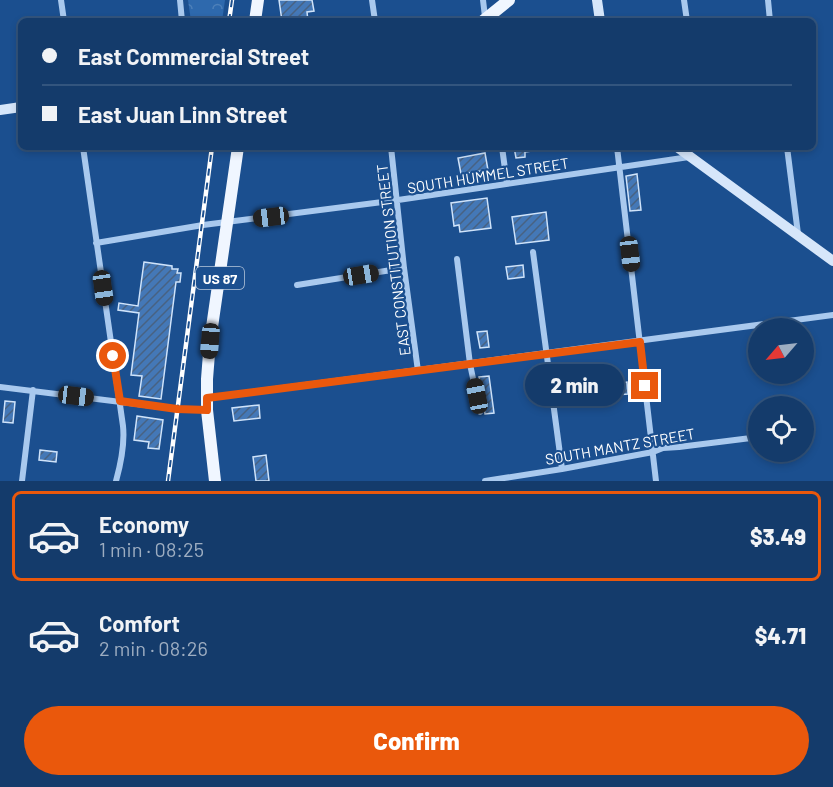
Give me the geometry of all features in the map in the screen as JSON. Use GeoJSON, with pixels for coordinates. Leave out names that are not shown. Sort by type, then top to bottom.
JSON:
{"type":"FeatureCollection","features":[{"type":"Feature","properties":{"kind":"main road"},"geometry":{"type":"LineString","coordinates":[[255,18],[258,0]]}},
{"type":"Feature","properties":{"kind":"main road"},"geometry":{"type":"LineString","coordinates":[[486,18],[509,0]]}},
{"type":"Feature","properties":{"kind":"main road","name":"US 87"},"geometry":{"type":"LineString","coordinates":[[215,481],[207,404],[207,379],[210,341],[238,150]]}},
{"type":"Feature","properties":{"kind":"street"},"geometry":{"type":"LineString","coordinates":[[61,0],[64,18]]}},
{"type":"Feature","properties":{"kind":"street"},"geometry":{"type":"LineString","coordinates":[[180,0],[182,18]]}},
{"type":"Feature","properties":{"kind":"street"},"geometry":{"type":"LineString","coordinates":[[372,0],[375,18]]}},
{"type":"Feature","properties":{"kind":"street"},"geometry":{"type":"LineString","coordinates":[[483,0],[484,18]]}},
{"type":"Feature","properties":{"kind":"street"},"geometry":{"type":"LineString","coordinates":[[597,0],[600,18]]}},
{"type":"Feature","properties":{"kind":"street"},"geometry":{"type":"LineString","coordinates":[[684,0],[687,18]]}},
{"type":"Feature","properties":{"kind":"street"},"geometry":{"type":"LineString","coordinates":[[768,0],[771,18]]}},
{"type":"Feature","properties":{"kind":"street"},"geometry":{"type":"LineString","coordinates":[[0,110],[18,107]]}},
{"type":"Feature","properties":{"kind":"street"},"geometry":{"type":"LineString","coordinates":[[83,150],[124,437],[119,481]]}},
{"type":"Feature","properties":{"kind":"street","name":"EAST CONSTITUTION STREET"},"geometry":{"type":"LineString","coordinates":[[391,150],[418,371]]}},
{"type":"Feature","properties":{"kind":"street"},"geometry":{"type":"LineString","coordinates":[[502,150],[507,184]]}},
{"type":"Feature","properties":{"kind":"street"},"geometry":{"type":"LineString","coordinates":[[616,150],[656,481]]}},
{"type":"Feature","properties":{"kind":"street"},"geometry":{"type":"LineString","coordinates":[[681,150],[833,261]]}},
{"type":"Feature","properties":{"kind":"street"},"geometry":{"type":"LineString","coordinates":[[787,150],[798,235]]}},
{"type":"Feature","properties":{"kind":"street","name":"SOUTH HUMMEL STREET"},"geometry":{"type":"LineString","coordinates":[[96,243],[203,225],[398,201],[690,157]]}},
{"type":"Feature","properties":{"kind":"street"},"geometry":{"type":"LineString","coordinates":[[533,252],[562,469]]}},
{"type":"Feature","properties":{"kind":"street"},"geometry":{"type":"LineString","coordinates":[[456,259],[470,364],[480,412]]}},
{"type":"Feature","properties":{"kind":"street"},"geometry":{"type":"LineString","coordinates":[[297,285],[404,268]]}},
{"type":"Feature","properties":{"kind":"street"},"geometry":{"type":"LineString","coordinates":[[0,387],[177,409],[418,371],[833,315]]}},
{"type":"Feature","properties":{"kind":"street"},"geometry":{"type":"LineString","coordinates":[[22,481],[33,390]]}},
{"type":"Feature","properties":{"kind":"street","name":"SOUTH MANTZ STREET"},"geometry":{"type":"LineString","coordinates":[[485,481],[562,469],[653,452],[663,448],[748,438]]}},
{"type":"Feature","properties":{"kind":"green space"},"geometry":{"type":"Polygon","coordinates":[[[188,0],[225,0],[222,18],[191,18],[188,0]]]}},
{"type":"Feature","properties":{"kind":"building"},"geometry":{"type":"Polygon","coordinates":[[[279,0],[312,0],[314,11],[307,12],[308,18],[282,18],[279,0]]]}},
{"type":"Feature","properties":{"kind":"building"},"geometry":{"type":"Polygon","coordinates":[[[515,150],[538,150],[525,152],[525,157],[516,158],[515,150]]]}},
{"type":"Feature","properties":{"kind":"building"},"geometry":{"type":"Polygon","coordinates":[[[485,153],[488,170],[461,174],[458,158],[485,153]]]}},
{"type":"Feature","properties":{"kind":"building"},"geometry":{"type":"Polygon","coordinates":[[[637,174],[641,210],[630,211],[626,176],[637,174]]]}},
{"type":"Feature","properties":{"kind":"building"},"geometry":{"type":"Polygon","coordinates":[[[487,198],[491,228],[460,232],[459,225],[454,226],[451,203],[487,198]]]}},
{"type":"Feature","properties":{"kind":"building"},"geometry":{"type":"Polygon","coordinates":[[[546,212],[549,240],[516,244],[512,217],[546,212]]]}},
{"type":"Feature","properties":{"kind":"building"},"geometry":{"type":"Polygon","coordinates":[[[144,262],[172,266],[172,269],[178,269],[177,273],[181,273],[180,282],[176,282],[161,399],[139,396],[142,376],[131,375],[139,313],[118,310],[119,303],[138,306],[144,262]]]}},
{"type":"Feature","properties":{"kind":"building"},"geometry":{"type":"Polygon","coordinates":[[[523,265],[524,277],[508,279],[506,267],[523,265]]]}},
{"type":"Feature","properties":{"kind":"building"},"geometry":{"type":"Polygon","coordinates":[[[487,331],[489,347],[480,348],[477,332],[487,331]]]}},
{"type":"Feature","properties":{"kind":"building"},"geometry":{"type":"Polygon","coordinates":[[[607,366],[609,378],[595,379],[594,368],[607,366]]]}},
{"type":"Feature","properties":{"kind":"building"},"geometry":{"type":"Polygon","coordinates":[[[489,376],[494,413],[485,414],[479,377],[489,376]]]}},
{"type":"Feature","properties":{"kind":"building"},"geometry":{"type":"Polygon","coordinates":[[[627,382],[628,394],[615,395],[614,384],[627,382]]]}},
{"type":"Feature","properties":{"kind":"building"},"geometry":{"type":"Polygon","coordinates":[[[5,401],[15,402],[13,423],[3,422],[5,401]]]}},
{"type":"Feature","properties":{"kind":"building"},"geometry":{"type":"Polygon","coordinates":[[[259,405],[260,418],[234,421],[232,408],[259,405]]]}},
{"type":"Feature","properties":{"kind":"building"},"geometry":{"type":"Polygon","coordinates":[[[137,416],[163,420],[159,449],[148,448],[149,442],[134,440],[137,416]]]}},
{"type":"Feature","properties":{"kind":"building"},"geometry":{"type":"Polygon","coordinates":[[[40,450],[57,452],[56,462],[39,460],[40,450]]]}},
{"type":"Feature","properties":{"kind":"building"},"geometry":{"type":"Polygon","coordinates":[[[266,455],[269,481],[256,481],[253,457],[266,455]]]}},
{"type":"Feature","properties":{"kind":"railway"},"geometry":{"type":"LineString","coordinates":[[229,18],[232,0]]}},
{"type":"Feature","properties":{"kind":"railway"},"geometry":{"type":"LineString","coordinates":[[168,481],[212,150]]}},
{"type":"Feature","properties":{"kind":"route"},"geometry":{"type":"LineString","coordinates":[[113,356],[120,401],[177,409],[207,410],[207,398],[640,342],[645,386]]}}]}
